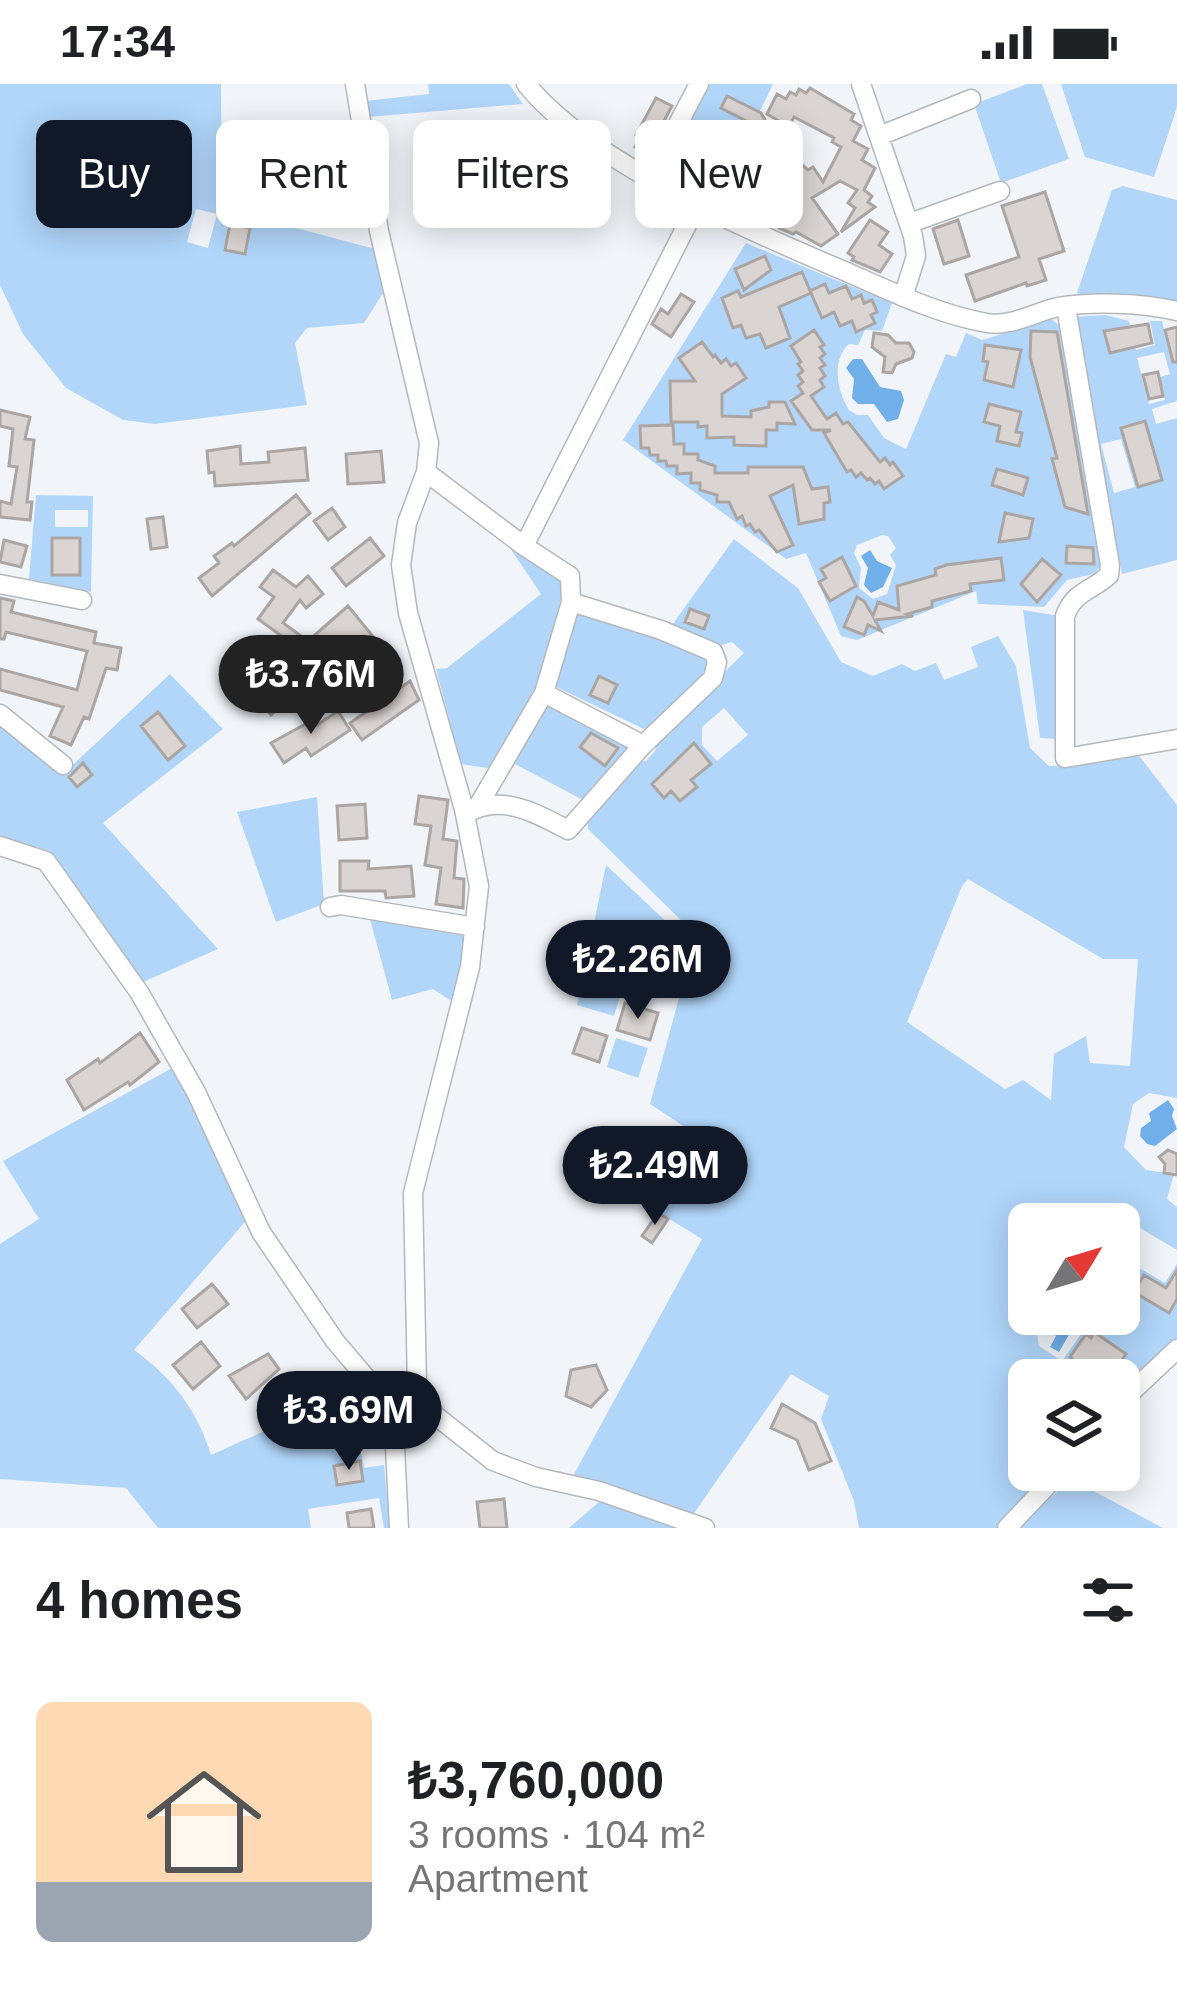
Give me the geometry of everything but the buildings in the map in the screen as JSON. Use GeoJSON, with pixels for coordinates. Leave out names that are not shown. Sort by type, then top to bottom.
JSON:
{"type":"FeatureCollection","features":[{"type":"Feature","properties":{"kind":"street"},"geometry":{"type":"LineString","coordinates":[[356,84],[379,231],[428,442],[426,472],[407,523],[401,565],[418,652],[472,810],[479,886],[466,985],[413,1193],[417,1386],[436,1416],[494,1460],[706,1528]]}},
{"type":"Feature","properties":{"kind":"street"},"geometry":{"type":"LineString","coordinates":[[526,84],[588,138],[635,168]]}},
{"type":"Feature","properties":{"kind":"street"},"geometry":{"type":"LineString","coordinates":[[680,120],[699,84]]}},
{"type":"Feature","properties":{"kind":"street"},"geometry":{"type":"LineString","coordinates":[[861,84],[910,223],[916,256],[903,297]]}},
{"type":"Feature","properties":{"kind":"street"},"geometry":{"type":"LineString","coordinates":[[879,136],[971,99]]}},
{"type":"Feature","properties":{"kind":"street"},"geometry":{"type":"LineString","coordinates":[[910,223],[1000,191]]}},
{"type":"Feature","properties":{"kind":"street"},"geometry":{"type":"LineString","coordinates":[[524,546],[685,228]]}},
{"type":"Feature","properties":{"kind":"street"},"geometry":{"type":"LineString","coordinates":[[744,228],[903,297],[990,324],[1066,307],[1139,306],[1177,311]]}},
{"type":"Feature","properties":{"kind":"street"},"geometry":{"type":"LineString","coordinates":[[1066,307],[1110,565],[1109,575],[1070,601],[1065,616],[1065,758],[1177,739]]}},
{"type":"Feature","properties":{"kind":"street"},"geometry":{"type":"LineString","coordinates":[[426,472],[570,576],[572,602],[544,693],[472,810]]}},
{"type":"Feature","properties":{"kind":"street"},"geometry":{"type":"LineString","coordinates":[[0,584],[82,600]]}},
{"type":"Feature","properties":{"kind":"street"},"geometry":{"type":"LineString","coordinates":[[472,810],[492,802],[532,811],[568,830],[644,745],[713,679],[717,662],[713,652],[572,602]]}},
{"type":"Feature","properties":{"kind":"street"},"geometry":{"type":"LineString","coordinates":[[544,693],[644,745]]}},
{"type":"Feature","properties":{"kind":"street"},"geometry":{"type":"LineString","coordinates":[[0,714],[63,765]]}},
{"type":"Feature","properties":{"kind":"street"},"geometry":{"type":"LineString","coordinates":[[0,846],[46,861],[139,992],[196,1092],[261,1232],[334,1341],[385,1400],[394,1427],[399,1528]]}},
{"type":"Feature","properties":{"kind":"street"},"geometry":{"type":"LineString","coordinates":[[330,907],[475,927]]}},
{"type":"Feature","properties":{"kind":"street"},"geometry":{"type":"LineString","coordinates":[[1140,1384],[1177,1349]]}},
{"type":"Feature","properties":{"kind":"street"},"geometry":{"type":"LineString","coordinates":[[385,1400],[417,1386]]}},
{"type":"Feature","properties":{"kind":"street"},"geometry":{"type":"LineString","coordinates":[[1007,1528],[1041,1491]]}},
{"type":"Feature","properties":{"kind":"shaded area"},"geometry":{"type":"Polygon","coordinates":[[[0,84],[221,84],[221,120],[216,120],[216,214],[196,209],[192,224],[192,120],[36,120],[36,228],[191,228],[187,242],[208,248],[216,218],[216,228],[296,228],[375,249],[385,290],[364,323],[307,328],[295,343],[307,405],[155,424],[123,420],[66,388],[23,334],[0,285],[0,84]]]}},
{"type":"Feature","properties":{"kind":"shaded area"},"geometry":{"type":"Polygon","coordinates":[[[428,84],[509,84],[523,104],[368,117],[365,101],[429,94],[428,84]]]}},
{"type":"Feature","properties":{"kind":"shaded area"},"geometry":{"type":"Polygon","coordinates":[[[706,84],[773,84],[756,120],[688,120],[706,84]]]}},
{"type":"Feature","properties":{"kind":"shaded area"},"geometry":{"type":"Polygon","coordinates":[[[1027,84],[1042,84],[1069,159],[1001,183],[974,104],[1027,84]]]}},
{"type":"Feature","properties":{"kind":"shaded area"},"geometry":{"type":"Polygon","coordinates":[[[1061,84],[1177,84],[1177,107],[1154,177],[1085,157],[1061,84]]]}},
{"type":"Feature","properties":{"kind":"shaded area"},"geometry":{"type":"Polygon","coordinates":[[[1123,186],[1177,200],[1177,303],[1082,298],[1077,293],[1112,190],[1123,186]]]}},
{"type":"Feature","properties":{"kind":"shaded area"},"geometry":{"type":"Polygon","coordinates":[[[746,243],[892,303],[882,331],[865,330],[858,345],[849,344],[843,351],[838,376],[849,410],[868,415],[884,438],[906,449],[946,354],[956,357],[966,333],[982,340],[1051,319],[1062,327],[1103,563],[1094,574],[1067,580],[1044,607],[978,604],[976,591],[857,640],[841,636],[806,553],[786,559],[623,440],[746,243]],[[888,536],[857,545],[854,553],[861,568],[859,588],[873,599],[887,594],[896,565],[890,555],[896,548],[888,536]]]}},
{"type":"Feature","properties":{"kind":"shaded area"},"geometry":{"type":"Polygon","coordinates":[[[1105,315],[1129,321],[1136,350],[1155,345],[1150,321],[1162,321],[1169,351],[1177,350],[1177,401],[1152,409],[1156,424],[1177,418],[1177,560],[1122,574],[1074,317],[1105,315]],[[1164,352],[1137,358],[1149,404],[1165,400],[1160,377],[1170,374],[1164,352]],[[1121,439],[1101,444],[1114,493],[1135,487],[1121,439]]]}},
{"type":"Feature","properties":{"kind":"shaded area"},"geometry":{"type":"Polygon","coordinates":[[[853,359],[862,359],[880,387],[901,391],[904,400],[898,419],[887,422],[874,404],[858,404],[852,398],[854,379],[846,368],[853,359]]]}},
{"type":"Feature","properties":{"kind":"shaded area"},"geometry":{"type":"Polygon","coordinates":[[[36,495],[93,496],[91,592],[29,579],[36,495]],[[55,510],[55,527],[88,527],[88,510],[55,510]]]}},
{"type":"Feature","properties":{"kind":"shaded area"},"geometry":{"type":"Polygon","coordinates":[[[502,536],[565,581],[539,688],[493,769],[461,764],[436,669],[447,668],[541,594],[502,536]]]}},
{"type":"Feature","properties":{"kind":"shaded area"},"geometry":{"type":"Polygon","coordinates":[[[734,539],[798,588],[841,662],[873,676],[902,664],[915,671],[936,663],[944,680],[978,667],[971,647],[998,636],[1016,666],[1030,748],[1049,766],[1137,753],[1177,805],[1177,1098],[1149,1093],[1133,1104],[1124,1147],[1146,1170],[1174,1174],[1167,1199],[1177,1207],[1177,1250],[1140,1228],[1140,1203],[1008,1203],[1008,1335],[1037,1335],[1039,1346],[1059,1359],[1008,1359],[1008,1491],[1031,1491],[997,1528],[859,1528],[854,1501],[821,1419],[829,1396],[791,1374],[690,1519],[573,1476],[702,1239],[658,1212],[697,1135],[650,1104],[695,940],[690,929],[588,829],[588,818],[638,762],[655,751],[657,738],[744,653],[732,642],[722,645],[672,625],[734,539]],[[724,708],[702,727],[702,745],[717,761],[748,735],[724,708]],[[968,879],[907,1022],[1005,1089],[1023,1080],[1051,1100],[1054,1054],[1086,1036],[1090,1063],[1130,1066],[1138,959],[1103,959],[968,879]]]}},
{"type":"Feature","properties":{"kind":"shaded area"},"geometry":{"type":"Polygon","coordinates":[[[870,550],[877,561],[892,568],[883,587],[871,593],[864,585],[868,568],[861,556],[870,550]]]}},
{"type":"Feature","properties":{"kind":"shaded area"},"geometry":{"type":"Polygon","coordinates":[[[1023,610],[1060,616],[1058,739],[1040,738],[1023,610]]]}},
{"type":"Feature","properties":{"kind":"shaded area"},"geometry":{"type":"Polygon","coordinates":[[[577,611],[665,638],[708,663],[702,676],[646,730],[552,685],[577,611]]]}},
{"type":"Feature","properties":{"kind":"shaded area"},"geometry":{"type":"Polygon","coordinates":[[[170,674],[223,729],[103,823],[218,949],[143,982],[50,851],[0,836],[0,726],[62,775],[170,674]]]}},
{"type":"Feature","properties":{"kind":"shaded area"},"geometry":{"type":"Polygon","coordinates":[[[545,700],[630,747],[583,800],[513,763],[545,700]]]}},
{"type":"Feature","properties":{"kind":"shaded area"},"geometry":{"type":"Polygon","coordinates":[[[317,797],[324,904],[276,922],[237,812],[317,797]]]}},
{"type":"Feature","properties":{"kind":"shaded area"},"geometry":{"type":"Polygon","coordinates":[[[606,865],[673,928],[678,943],[666,985],[627,974],[614,1016],[577,1005],[606,865]]]}},
{"type":"Feature","properties":{"kind":"shaded area"},"geometry":{"type":"Polygon","coordinates":[[[370,919],[468,933],[453,1002],[433,989],[392,1000],[370,919]]]}},
{"type":"Feature","properties":{"kind":"shaded area"},"geometry":{"type":"Polygon","coordinates":[[[616,1038],[648,1048],[638,1078],[607,1067],[616,1038]]]}},
{"type":"Feature","properties":{"kind":"shaded area"},"geometry":{"type":"Polygon","coordinates":[[[174,1067],[245,1222],[134,1350],[181,1396],[211,1455],[365,1386],[381,1413],[383,1440],[360,1448],[364,1468],[384,1465],[390,1528],[384,1528],[379,1498],[308,1509],[311,1528],[158,1528],[126,1488],[0,1479],[0,1244],[39,1219],[3,1161],[174,1067]]]}},
{"type":"Feature","properties":{"kind":"shaded area"},"geometry":{"type":"Polygon","coordinates":[[[1168,1100],[1177,1129],[1155,1146],[1147,1144],[1140,1136],[1141,1128],[1151,1121],[1149,1113],[1168,1100]]]}},
{"type":"Feature","properties":{"kind":"shaded area"},"geometry":{"type":"Polygon","coordinates":[[[1177,1264],[1177,1338],[1140,1372],[1140,1359],[1063,1359],[1080,1335],[1140,1335],[1140,1268],[1165,1283],[1177,1264]]]}},
{"type":"Feature","properties":{"kind":"shaded area"},"geometry":{"type":"Polygon","coordinates":[[[1069,1335],[1059,1352],[1050,1347],[1056,1336],[1069,1335]]]}},
{"type":"Feature","properties":{"kind":"shaded area"},"geometry":{"type":"Polygon","coordinates":[[[1058,1491],[1094,1491],[1163,1528],[1017,1528],[1058,1491]]]}},
{"type":"Feature","properties":{"kind":"shaded area"},"geometry":{"type":"Polygon","coordinates":[[[600,1501],[676,1528],[569,1528],[600,1501]]]}}]}
